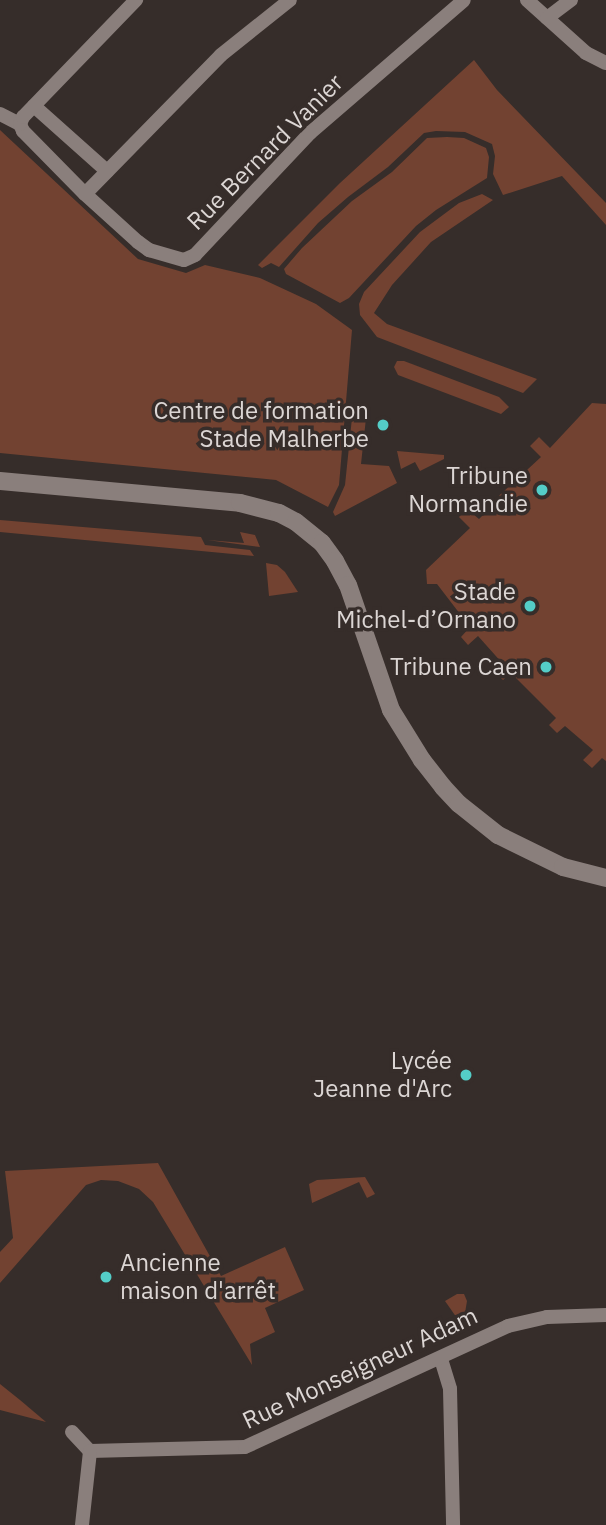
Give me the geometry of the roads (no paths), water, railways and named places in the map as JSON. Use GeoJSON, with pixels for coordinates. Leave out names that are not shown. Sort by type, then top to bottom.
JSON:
{"type":"FeatureCollection","features":[{"type":"Feature","properties":{"kind":"street"},"geometry":{"type":"LineString","coordinates":[[20,124],[136,0]]}},
{"type":"Feature","properties":{"kind":"street"},"geometry":{"type":"LineString","coordinates":[[0,114],[20,124],[23,131],[85,194],[221,55],[290,0]]}},
{"type":"Feature","properties":{"kind":"street","name":"Rue Bernard Vanier"},"geometry":{"type":"LineString","coordinates":[[85,194],[149,250],[178,260],[195,255],[310,133],[464,0]]}},
{"type":"Feature","properties":{"kind":"street"},"geometry":{"type":"LineString","coordinates":[[527,0],[586,53],[606,63]]}},
{"type":"Feature","properties":{"kind":"street"},"geometry":{"type":"LineString","coordinates":[[547,19],[571,0]]}},
{"type":"Feature","properties":{"kind":"street"},"geometry":{"type":"LineString","coordinates":[[34,106],[107,171]]}},
{"type":"Feature","properties":{"kind":"street"},"geometry":{"type":"LineString","coordinates":[[0,481],[240,503],[279,513],[296,522],[322,543],[339,569],[391,710],[422,760],[443,787],[485,827],[498,835],[563,867],[606,878]]}},
{"type":"Feature","properties":{"kind":"street"},"geometry":{"type":"LineString","coordinates":[[0,490],[240,513],[265,519],[289,530],[315,551],[340,588],[379,705],[402,749],[438,792],[463,819],[497,844],[544,868],[606,885]]}},
{"type":"Feature","properties":{"kind":"street","name":"Rue Monseigneur Adam"},"geometry":{"type":"LineString","coordinates":[[90,1451],[245,1447],[441,1359],[478,1338],[528,1321],[606,1315]]}},
{"type":"Feature","properties":{"kind":"street"},"geometry":{"type":"LineString","coordinates":[[441,1359],[450,1390],[453,1525]]}},
{"type":"Feature","properties":{"kind":"street"},"geometry":{"type":"LineString","coordinates":[[72,1432],[90,1451],[82,1525]]}},
{"type":"Feature","properties":{"kind":"place","name":"Centre de formation Stade Malherbe"},"geometry":{"type":"Point","coordinates":[383,425]}},
{"type":"Feature","properties":{"kind":"place","name":"Tribune Normandie"},"geometry":{"type":"Point","coordinates":[542,490]}},
{"type":"Feature","properties":{"kind":"place","name":"Stade Michel-d’Ornano"},"geometry":{"type":"Point","coordinates":[530,606]}},
{"type":"Feature","properties":{"kind":"place","name":"Tribune Caen"},"geometry":{"type":"Point","coordinates":[546,667]}},
{"type":"Feature","properties":{"kind":"place","name":"Lycée Jeanne d'Arc"},"geometry":{"type":"Point","coordinates":[466,1075]}},
{"type":"Feature","properties":{"kind":"place","name":"Ancienne maison d'arrêt"},"geometry":{"type":"Point","coordinates":[106,1277]}}]}
